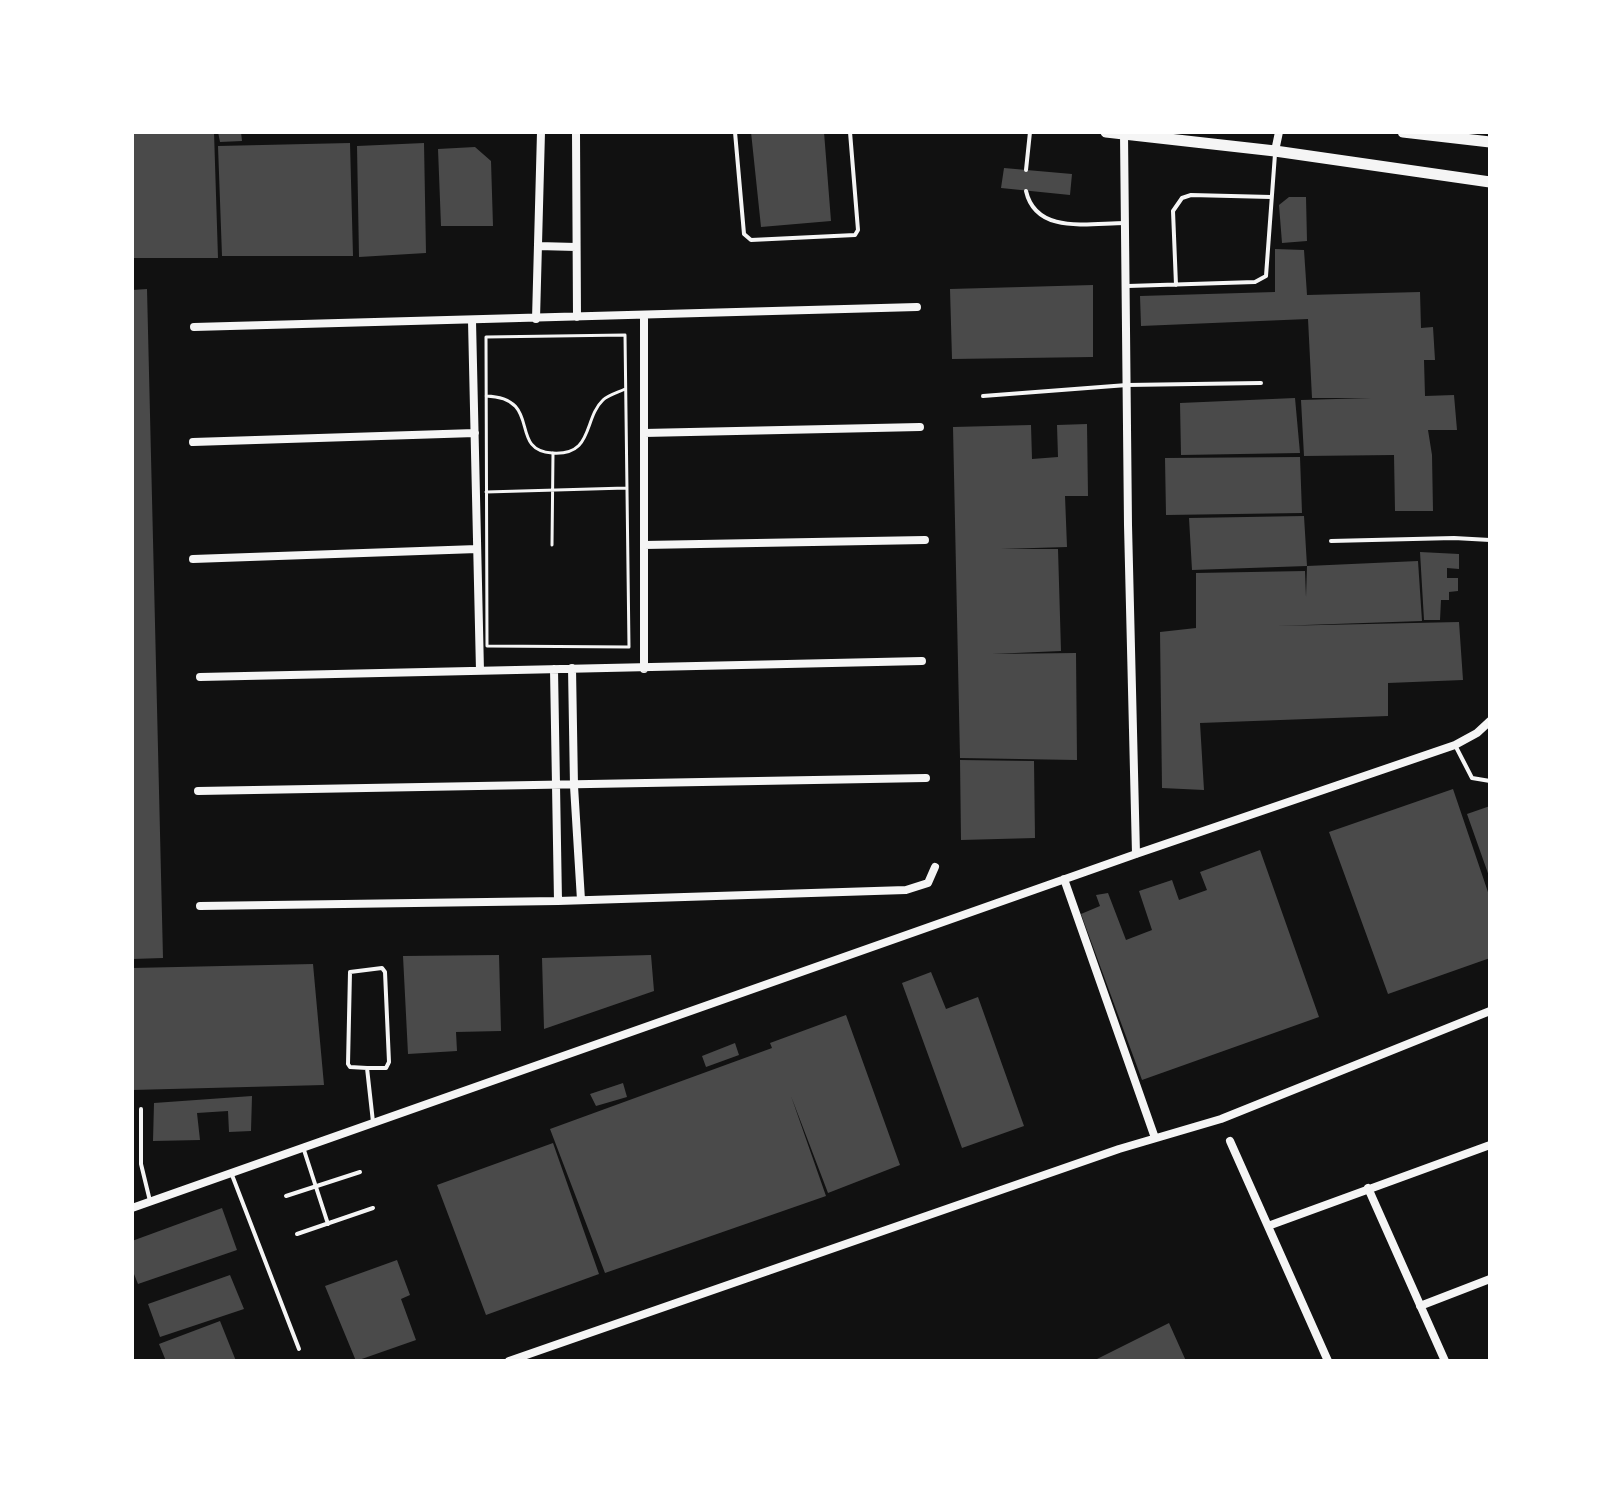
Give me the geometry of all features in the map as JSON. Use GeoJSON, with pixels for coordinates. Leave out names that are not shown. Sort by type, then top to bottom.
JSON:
{"type":"FeatureCollection","features":[{"type":"Feature","properties":{"kind":"main road"},"geometry":{"type":"LineString","coordinates":[[1106,132],[1275,151],[1490,182]]}},
{"type":"Feature","properties":{"kind":"main road"},"geometry":{"type":"LineString","coordinates":[[1403,132],[1490,142]]}},
{"type":"Feature","properties":{"kind":"street"},"geometry":{"type":"LineString","coordinates":[[536,319],[541,132]]}},
{"type":"Feature","properties":{"kind":"street"},"geometry":{"type":"LineString","coordinates":[[576,132],[577,317]]}},
{"type":"Feature","properties":{"kind":"street"},"geometry":{"type":"LineString","coordinates":[[1275,151],[1279,132]]}},
{"type":"Feature","properties":{"kind":"street"},"geometry":{"type":"LineString","coordinates":[[1124,134],[1136,854]]}},
{"type":"Feature","properties":{"kind":"street"},"geometry":{"type":"LineString","coordinates":[[538,246],[576,247]]}},
{"type":"Feature","properties":{"kind":"street"},"geometry":{"type":"LineString","coordinates":[[194,327],[917,307]]}},
{"type":"Feature","properties":{"kind":"street"},"geometry":{"type":"LineString","coordinates":[[644,315],[644,669]]}},
{"type":"Feature","properties":{"kind":"street"},"geometry":{"type":"LineString","coordinates":[[472,321],[480,671]]}},
{"type":"Feature","properties":{"kind":"street"},"geometry":{"type":"LineString","coordinates":[[644,433],[920,427]]}},
{"type":"Feature","properties":{"kind":"street"},"geometry":{"type":"LineString","coordinates":[[193,442],[475,433]]}},
{"type":"Feature","properties":{"kind":"street"},"geometry":{"type":"LineString","coordinates":[[644,545],[925,540]]}},
{"type":"Feature","properties":{"kind":"street"},"geometry":{"type":"LineString","coordinates":[[193,559],[477,549]]}},
{"type":"Feature","properties":{"kind":"street"},"geometry":{"type":"LineString","coordinates":[[200,677],[922,661]]}},
{"type":"Feature","properties":{"kind":"street"},"geometry":{"type":"LineString","coordinates":[[572,668],[574,786],[581,900]]}},
{"type":"Feature","properties":{"kind":"street"},"geometry":{"type":"LineString","coordinates":[[554,669],[558,901]]}},
{"type":"Feature","properties":{"kind":"street"},"geometry":{"type":"LineString","coordinates":[[132,1208],[1064,879],[1455,745],[1477,733],[1490,721]]}},
{"type":"Feature","properties":{"kind":"street"},"geometry":{"type":"LineString","coordinates":[[198,791],[926,778]]}},
{"type":"Feature","properties":{"kind":"street"},"geometry":{"type":"LineString","coordinates":[[200,906],[558,901],[906,890],[928,883],[935,867]]}},
{"type":"Feature","properties":{"kind":"street"},"geometry":{"type":"LineString","coordinates":[[1064,879],[1155,1138]]}},
{"type":"Feature","properties":{"kind":"street"},"geometry":{"type":"LineString","coordinates":[[509,1361],[1155,1138],[1221,1119],[1490,1011]]}},
{"type":"Feature","properties":{"kind":"street"},"geometry":{"type":"LineString","coordinates":[[1230,1141],[1328,1361]]}},
{"type":"Feature","properties":{"kind":"street"},"geometry":{"type":"LineString","coordinates":[[1268,1226],[1490,1145]]}},
{"type":"Feature","properties":{"kind":"street"},"geometry":{"type":"LineString","coordinates":[[1368,1188],[1445,1361]]}},
{"type":"Feature","properties":{"kind":"street"},"geometry":{"type":"LineString","coordinates":[[1420,1306],[1490,1279]]}},
{"type":"Feature","properties":{"kind":"lane"},"geometry":{"type":"LineString","coordinates":[[735,132],[744,234],[751,240],[855,235],[858,230],[850,132]]}},
{"type":"Feature","properties":{"kind":"lane"},"geometry":{"type":"LineString","coordinates":[[1026,170],[1030,132]]}},
{"type":"Feature","properties":{"kind":"lane"},"geometry":{"type":"LineString","coordinates":[[1125,286],[1255,282],[1266,276],[1275,151]]}},
{"type":"Feature","properties":{"kind":"lane"},"geometry":{"type":"LineString","coordinates":[[1026,191],[1029,203],[1046,220],[1060,223],[1125,223]]}},
{"type":"Feature","properties":{"kind":"lane"},"geometry":{"type":"LineString","coordinates":[[1176,285],[1173,211],[1176,203],[1191,195],[1271,197]]}},
{"type":"Feature","properties":{"kind":"lane"},"geometry":{"type":"LineString","coordinates":[[983,396],[1127,385],[1261,383]]}},
{"type":"Feature","properties":{"kind":"lane"},"geometry":{"type":"LineString","coordinates":[[1331,541],[1490,540]]}},
{"type":"Feature","properties":{"kind":"lane"},"geometry":{"type":"LineString","coordinates":[[1455,745],[1472,778],[1490,781]]}},
{"type":"Feature","properties":{"kind":"lane"},"geometry":{"type":"LineString","coordinates":[[382,968],[385,972],[388,1066],[383,1069],[367,1068],[350,1067],[348,1064],[350,972],[382,968]]}},
{"type":"Feature","properties":{"kind":"lane"},"geometry":{"type":"LineString","coordinates":[[367,1068],[373,1122]]}},
{"type":"Feature","properties":{"kind":"lane"},"geometry":{"type":"LineString","coordinates":[[141,1109],[141,1164],[150,1201]]}},
{"type":"Feature","properties":{"kind":"lane"},"geometry":{"type":"LineString","coordinates":[[303,1147],[328,1224]]}},
{"type":"Feature","properties":{"kind":"lane"},"geometry":{"type":"LineString","coordinates":[[286,1196],[360,1172]]}},
{"type":"Feature","properties":{"kind":"lane"},"geometry":{"type":"LineString","coordinates":[[231,1173],[299,1349]]}},
{"type":"Feature","properties":{"kind":"lane"},"geometry":{"type":"LineString","coordinates":[[297,1234],[373,1208]]}},
{"type":"Feature","properties":{"kind":"path"},"geometry":{"type":"LineString","coordinates":[[625,335],[629,647],[487,646],[486,396],[486,337],[625,335]]}},
{"type":"Feature","properties":{"kind":"path"},"geometry":{"type":"LineString","coordinates":[[486,396],[501,397],[514,403],[522,416],[528,442],[541,452],[553,453],[575,449],[603,400],[625,389]]}},
{"type":"Feature","properties":{"kind":"path"},"geometry":{"type":"LineString","coordinates":[[552,545],[553,453]]}},
{"type":"Feature","properties":{"kind":"path"},"geometry":{"type":"LineString","coordinates":[[486,492],[626,488]]}},
{"type":"Feature","properties":{"kind":"building"},"geometry":{"type":"Polygon","coordinates":[[[132,132],[214,132],[218,258],[132,258],[132,132]]]}},
{"type":"Feature","properties":{"kind":"building"},"geometry":{"type":"Polygon","coordinates":[[[218,132],[241,132],[242,141],[220,142],[218,132]]]}},
{"type":"Feature","properties":{"kind":"building"},"geometry":{"type":"Polygon","coordinates":[[[751,132],[824,132],[831,221],[761,227],[751,132]]]}},
{"type":"Feature","properties":{"kind":"building"},"geometry":{"type":"Polygon","coordinates":[[[350,143],[353,256],[222,256],[218,146],[350,143]]]}},
{"type":"Feature","properties":{"kind":"building"},"geometry":{"type":"Polygon","coordinates":[[[424,143],[426,253],[359,257],[357,146],[424,143]]]}},
{"type":"Feature","properties":{"kind":"building"},"geometry":{"type":"Polygon","coordinates":[[[475,147],[491,161],[493,226],[441,226],[438,149],[475,147]]]}},
{"type":"Feature","properties":{"kind":"building"},"geometry":{"type":"Polygon","coordinates":[[[1004,168],[1072,174],[1070,195],[1001,188],[1004,168]]]}},
{"type":"Feature","properties":{"kind":"building"},"geometry":{"type":"Polygon","coordinates":[[[1289,197],[1306,197],[1307,241],[1282,243],[1279,205],[1289,197]]]}},
{"type":"Feature","properties":{"kind":"building"},"geometry":{"type":"Polygon","coordinates":[[[1275,249],[1304,250],[1307,295],[1420,292],[1421,328],[1433,327],[1435,360],[1424,360],[1425,396],[1454,395],[1457,430],[1428,430],[1432,455],[1433,511],[1395,511],[1394,455],[1304,456],[1301,400],[1371,398],[1312,398],[1308,319],[1141,326],[1140,296],[1275,292],[1275,249]]]}},
{"type":"Feature","properties":{"kind":"building"},"geometry":{"type":"Polygon","coordinates":[[[1093,285],[1093,357],[952,359],[950,289],[1093,285]]]}},
{"type":"Feature","properties":{"kind":"building"},"geometry":{"type":"Polygon","coordinates":[[[147,289],[163,958],[132,959],[132,290],[147,289]]]}},
{"type":"Feature","properties":{"kind":"building"},"geometry":{"type":"Polygon","coordinates":[[[1295,398],[1300,453],[1181,455],[1180,403],[1295,398]]]}},
{"type":"Feature","properties":{"kind":"building"},"geometry":{"type":"Polygon","coordinates":[[[1087,424],[1088,496],[1065,496],[1067,547],[1001,549],[1058,549],[1061,651],[992,654],[1076,653],[1077,760],[960,758],[953,427],[1031,425],[1032,459],[1058,457],[1057,425],[1087,424]]]}},
{"type":"Feature","properties":{"kind":"building"},"geometry":{"type":"Polygon","coordinates":[[[1300,457],[1302,513],[1166,515],[1165,458],[1300,457]]]}},
{"type":"Feature","properties":{"kind":"building"},"geometry":{"type":"Polygon","coordinates":[[[1304,516],[1307,566],[1192,570],[1189,518],[1304,516]]]}},
{"type":"Feature","properties":{"kind":"building"},"geometry":{"type":"Polygon","coordinates":[[[1420,552],[1459,554],[1459,569],[1447,568],[1447,578],[1458,578],[1458,591],[1449,592],[1449,600],[1441,600],[1440,620],[1424,620],[1420,552]]]}},
{"type":"Feature","properties":{"kind":"building"},"geometry":{"type":"Polygon","coordinates":[[[1418,561],[1422,621],[1276,626],[1459,622],[1463,680],[1388,683],[1388,716],[1200,723],[1204,790],[1162,788],[1160,632],[1196,628],[1196,573],[1305,571],[1306,597],[1307,566],[1418,561]]]}},
{"type":"Feature","properties":{"kind":"building"},"geometry":{"type":"Polygon","coordinates":[[[960,760],[1034,761],[1035,838],[961,840],[960,760]]]}},
{"type":"Feature","properties":{"kind":"building"},"geometry":{"type":"Polygon","coordinates":[[[1453,789],[1490,898],[1490,958],[1388,994],[1329,832],[1453,789]]]}},
{"type":"Feature","properties":{"kind":"building"},"geometry":{"type":"Polygon","coordinates":[[[1490,806],[1490,879],[1467,814],[1490,806]]]}},
{"type":"Feature","properties":{"kind":"building"},"geometry":{"type":"Polygon","coordinates":[[[1260,850],[1319,1017],[1142,1080],[1081,914],[1100,906],[1096,895],[1108,893],[1126,940],[1152,930],[1139,891],[1172,880],[1179,900],[1207,890],[1200,872],[1260,850]]]}},
{"type":"Feature","properties":{"kind":"building"},"geometry":{"type":"Polygon","coordinates":[[[499,955],[501,1031],[456,1032],[457,1051],[408,1054],[403,956],[499,955]]]}},
{"type":"Feature","properties":{"kind":"building"},"geometry":{"type":"Polygon","coordinates":[[[651,955],[654,991],[544,1029],[542,958],[651,955]]]}},
{"type":"Feature","properties":{"kind":"building"},"geometry":{"type":"Polygon","coordinates":[[[313,964],[324,1085],[132,1090],[132,968],[313,964]]]}},
{"type":"Feature","properties":{"kind":"building"},"geometry":{"type":"Polygon","coordinates":[[[931,972],[946,1009],[978,997],[1024,1126],[962,1148],[902,983],[931,972]]]}},
{"type":"Feature","properties":{"kind":"building"},"geometry":{"type":"Polygon","coordinates":[[[846,1015],[900,1165],[828,1193],[791,1096],[826,1196],[605,1273],[550,1129],[772,1048],[770,1043],[846,1015]]]}},
{"type":"Feature","properties":{"kind":"building"},"geometry":{"type":"Polygon","coordinates":[[[735,1043],[739,1055],[706,1067],[702,1056],[735,1043]]]}},
{"type":"Feature","properties":{"kind":"building"},"geometry":{"type":"Polygon","coordinates":[[[623,1083],[627,1097],[596,1106],[590,1094],[623,1083]]]}},
{"type":"Feature","properties":{"kind":"building"},"geometry":{"type":"Polygon","coordinates":[[[252,1096],[251,1131],[229,1132],[228,1111],[197,1113],[200,1140],[153,1141],[154,1103],[252,1096]]]}},
{"type":"Feature","properties":{"kind":"building"},"geometry":{"type":"Polygon","coordinates":[[[553,1143],[599,1274],[486,1315],[437,1185],[553,1143]]]}},
{"type":"Feature","properties":{"kind":"building"},"geometry":{"type":"Polygon","coordinates":[[[222,1208],[237,1250],[138,1284],[132,1269],[132,1241],[222,1208]]]}},
{"type":"Feature","properties":{"kind":"building"},"geometry":{"type":"Polygon","coordinates":[[[397,1260],[410,1295],[401,1299],[416,1340],[356,1361],[325,1286],[397,1260]]]}},
{"type":"Feature","properties":{"kind":"building"},"geometry":{"type":"Polygon","coordinates":[[[230,1275],[244,1309],[160,1337],[148,1304],[230,1275]]]}},
{"type":"Feature","properties":{"kind":"building"},"geometry":{"type":"Polygon","coordinates":[[[220,1321],[236,1361],[166,1361],[159,1344],[220,1321]]]}},
{"type":"Feature","properties":{"kind":"building"},"geometry":{"type":"Polygon","coordinates":[[[1169,1323],[1186,1361],[1093,1361],[1169,1323]]]}}]}
